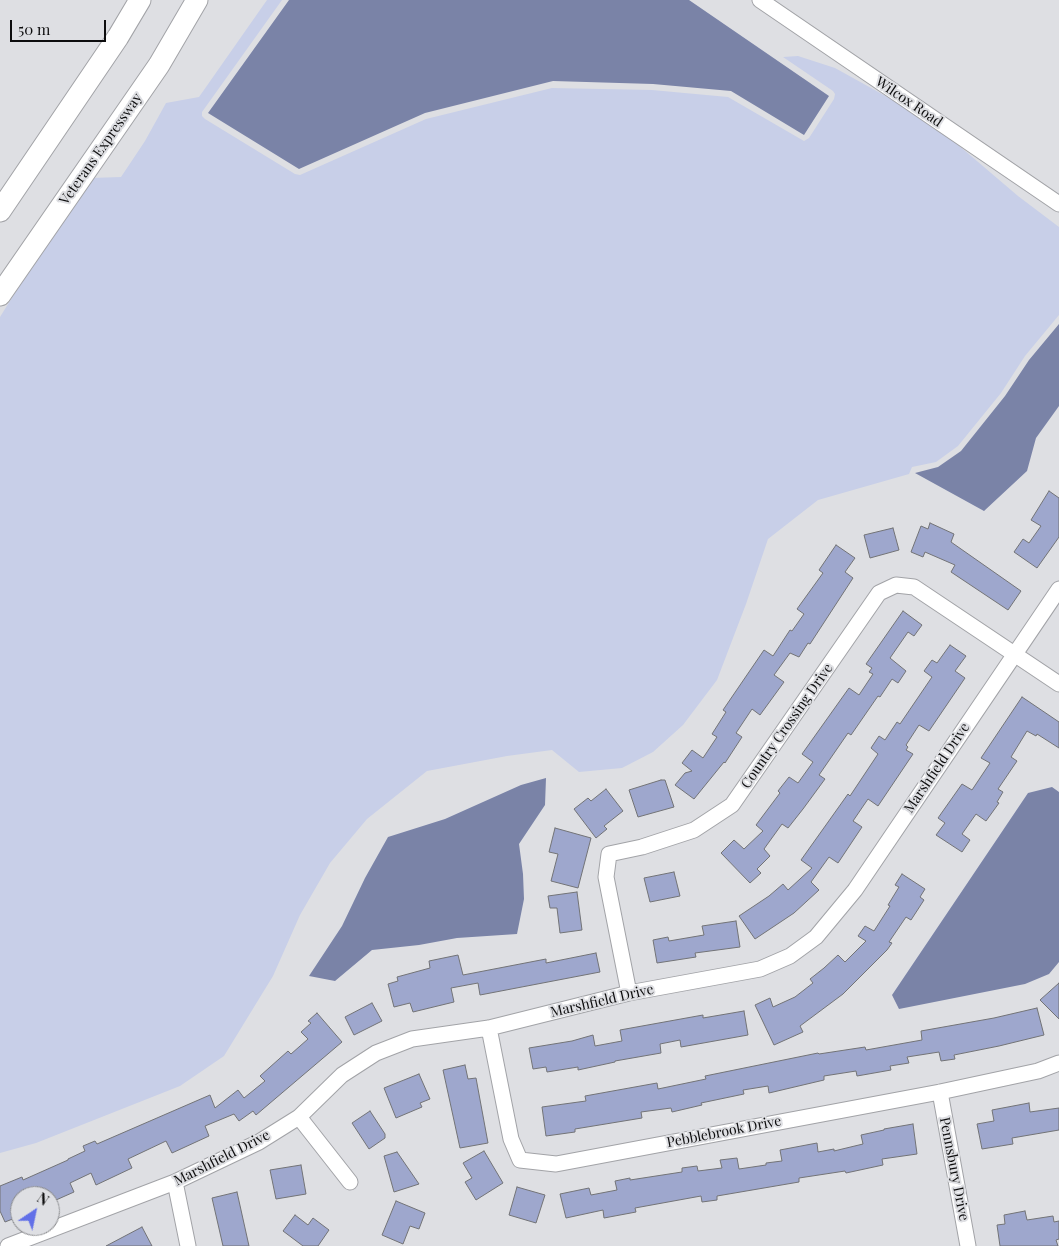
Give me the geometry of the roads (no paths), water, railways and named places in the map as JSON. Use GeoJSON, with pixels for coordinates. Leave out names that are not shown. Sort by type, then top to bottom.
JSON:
{"type":"FeatureCollection","features":[{"type":"Feature","properties":{"kind":"highway"},"geometry":{"type":"LineString","coordinates":[[0,211],[118,37],[140,0]]}},
{"type":"Feature","properties":{"kind":"highway"},"geometry":{"type":"LineString","coordinates":[[0,271],[144,60],[180,0]]}},
{"type":"Feature","properties":{"kind":"highway","name":"Veterans Expressway"},"geometry":{"type":"LineString","coordinates":[[0,295],[159,65],[197,0]]}},
{"type":"Feature","properties":{"kind":"street","name":"Wilcox Road"},"geometry":{"type":"LineString","coordinates":[[760,0],[1059,204]]}},
{"type":"Feature","properties":{"kind":"street","name":"Country Crossing Drive"},"geometry":{"type":"LineString","coordinates":[[629,993],[606,877],[609,854],[642,847],[694,830],[732,805],[879,593],[896,585],[914,587],[1059,684]]}},
{"type":"Feature","properties":{"kind":"street","name":"Marshfield Drive"},"geometry":{"type":"LineString","coordinates":[[8,1246],[175,1182],[259,1142],[298,1116],[342,1075],[376,1053],[412,1039],[490,1028],[629,993],[760,970],[790,956],[816,937],[855,890],[1059,589]]}},
{"type":"Feature","properties":{"kind":"street","name":"Pebblebrook Drive"},"geometry":{"type":"LineString","coordinates":[[490,1028],[511,1139],[520,1160],[556,1164],[940,1092],[1038,1071],[1059,1063]]}},
{"type":"Feature","properties":{"kind":"street","name":"Pennsbury Drive"},"geometry":{"type":"LineString","coordinates":[[940,1092],[968,1246]]}},
{"type":"Feature","properties":{"kind":"street"},"geometry":{"type":"LineString","coordinates":[[298,1116],[350,1182]]}},
{"type":"Feature","properties":{"kind":"street"},"geometry":{"type":"LineString","coordinates":[[175,1182],[188,1246]]}}]}
